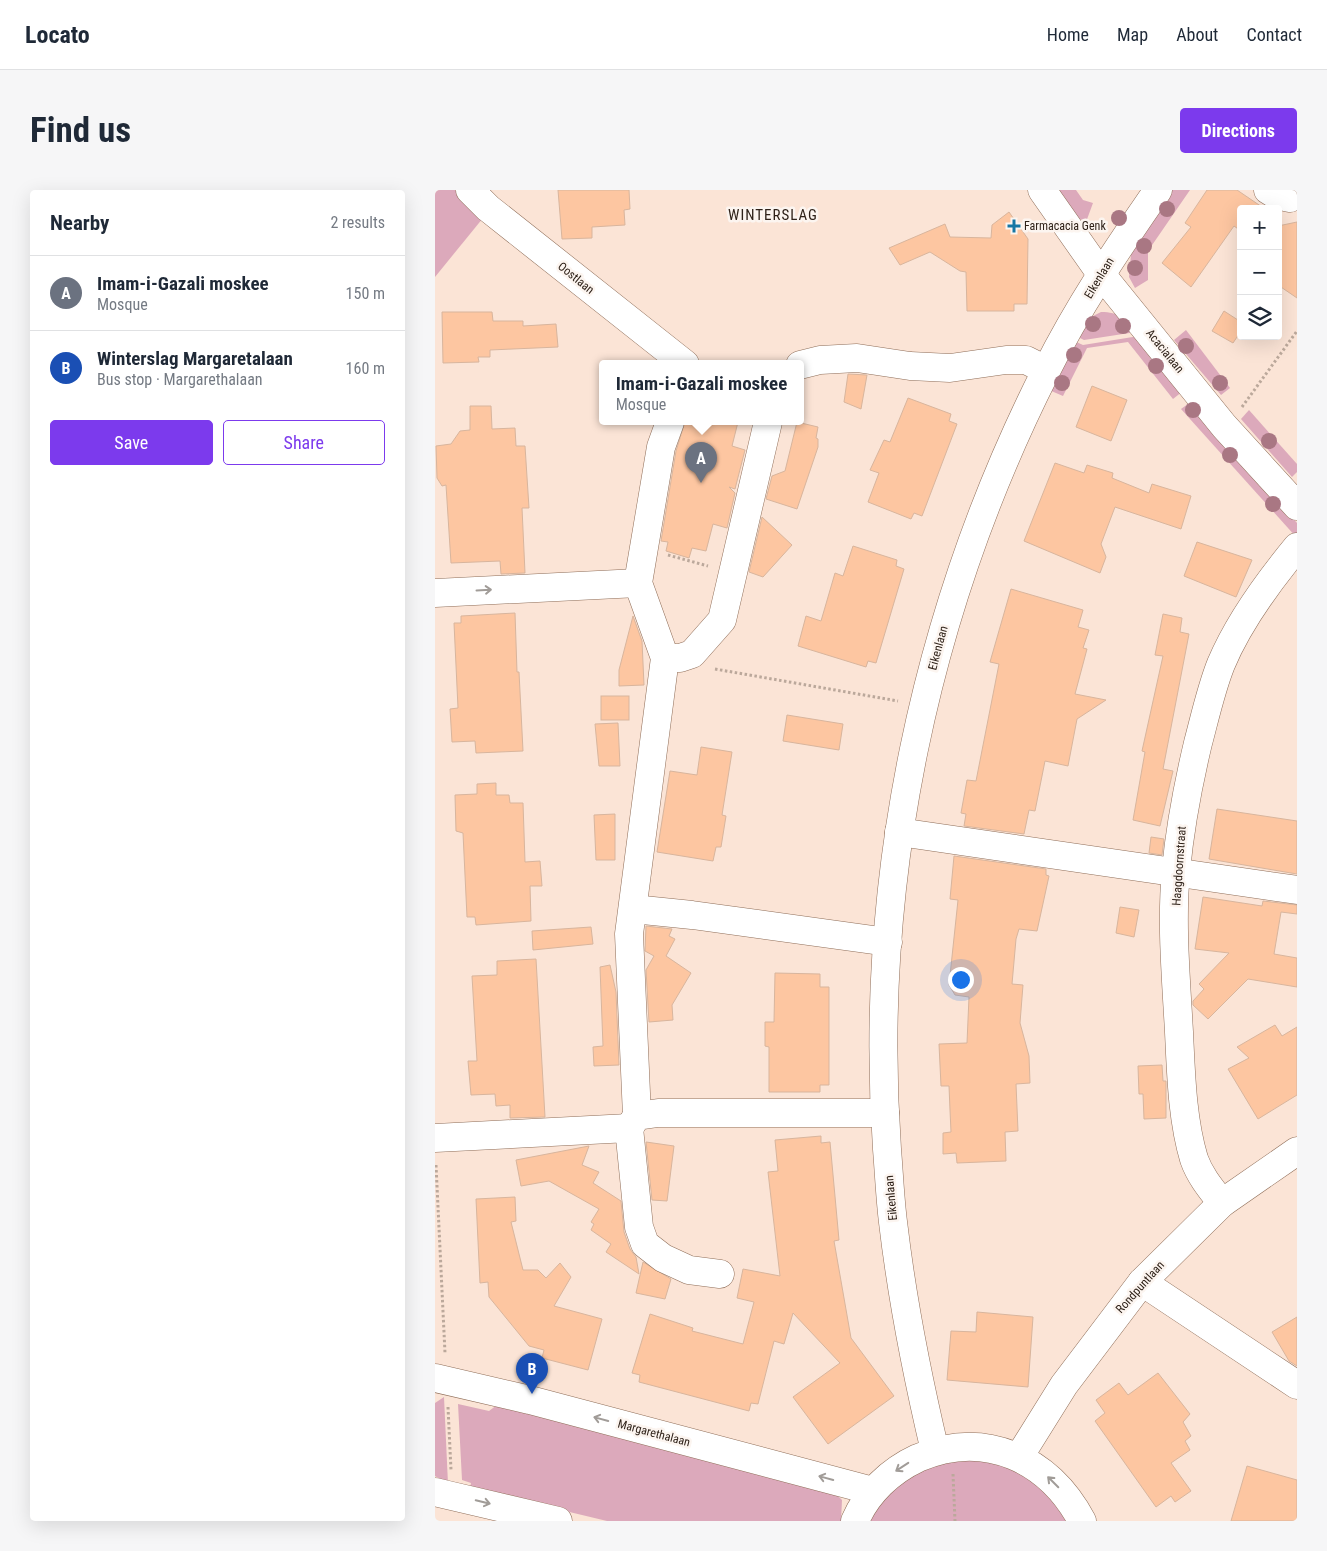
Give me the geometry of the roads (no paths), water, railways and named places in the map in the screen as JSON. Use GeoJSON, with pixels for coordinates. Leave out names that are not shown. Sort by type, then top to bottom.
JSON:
{"type":"FeatureCollection","features":[{"type":"Feature","properties":{"kind":"street","name":"Oostlaan"},"geometry":{"type":"LineString","coordinates":[[470,190],[488,208],[680,360]]}},
{"type":"Feature","properties":{"kind":"street","name":"Acacialaan"},"geometry":{"type":"LineString","coordinates":[[1042,190],[1101,274],[1224,426],[1297,506]]}},
{"type":"Feature","properties":{"kind":"street","name":"Eikenlaan"},"geometry":{"type":"LineString","coordinates":[[944,1459],[910,1336],[892,1220],[885,1113],[883,1030],[875,941],[899,832],[923,706],[953,596],[997,475],[1047,370],[1101,274],[1158,190]]}},
{"type":"Feature","properties":{"kind":"street"},"geometry":{"type":"LineString","coordinates":[[1268,190],[1276,195],[1290,198],[1297,193]]}},
{"type":"Feature","properties":{"kind":"street"},"geometry":{"type":"LineString","coordinates":[[804,364],[820,360],[857,358],[909,366],[950,368],[1006,360],[1027,360],[1047,370]]}},
{"type":"Feature","properties":{"kind":"street"},"geometry":{"type":"LineString","coordinates":[[669,425],[661,447],[638,583],[665,658],[629,934],[633,1122],[639,1227],[645,1244],[663,1258],[689,1270],[720,1274]]}},
{"type":"Feature","properties":{"kind":"street"},"geometry":{"type":"LineString","coordinates":[[665,658],[680,658],[692,654],[722,620],[767,425]]}},
{"type":"Feature","properties":{"kind":"street","name":"Haagdoornstraat"},"geometry":{"type":"LineString","coordinates":[[1222,1203],[1206,1183],[1195,1160],[1187,1131],[1179,1047],[1175,956],[1176,871],[1182,824],[1193,766],[1221,663],[1249,612],[1272,577],[1297,547]]}},
{"type":"Feature","properties":{"kind":"street"},"geometry":{"type":"LineString","coordinates":[[435,593],[638,583]]}},
{"type":"Feature","properties":{"kind":"street"},"geometry":{"type":"LineString","coordinates":[[899,832],[1297,890]]}},
{"type":"Feature","properties":{"kind":"street"},"geometry":{"type":"LineString","coordinates":[[633,909],[692,915],[875,941]]}},
{"type":"Feature","properties":{"kind":"street"},"geometry":{"type":"LineString","coordinates":[[435,1138],[633,1122],[659,1113],[885,1113]]}},
{"type":"Feature","properties":{"kind":"street","name":"Rondpuntlaan"},"geometry":{"type":"LineString","coordinates":[[1019,1458],[1064,1385],[1142,1282],[1222,1203],[1297,1151]]}},
{"type":"Feature","properties":{"kind":"street"},"geometry":{"type":"LineString","coordinates":[[1142,1282],[1297,1385]]}},
{"type":"Feature","properties":{"kind":"street","name":"Margarethalaan"},"geometry":{"type":"LineString","coordinates":[[442,1370],[873,1491]]}},
{"type":"Feature","properties":{"kind":"street"},"geometry":{"type":"LineString","coordinates":[[855,1521],[873,1491],[902,1466],[944,1459],[956,1447],[978,1447],[1000,1450],[1019,1458],[1043,1472],[1060,1489],[1082,1521]]}},
{"type":"Feature","properties":{"kind":"street"},"geometry":{"type":"LineString","coordinates":[[444,1494],[559,1521]]}},
{"type":"Feature","properties":{"kind":"place","name":"Farmacacia Genk"},"geometry":{"type":"Point","coordinates":[1014,226]}},
{"type":"Feature","properties":{"kind":"place","name":"Imam-i-Gazali moskee"},"geometry":{"type":"Point","coordinates":[701,483]}},
{"type":"Feature","properties":{"kind":"place","name":"Winterslag Margaretalaan"},"geometry":{"type":"Point","coordinates":[532,1394]}},
{"type":"Feature","properties":{"kind":"district","name":"WINTERSLAG"},"geometry":{"type":"Point","coordinates":[773,215]}}]}
